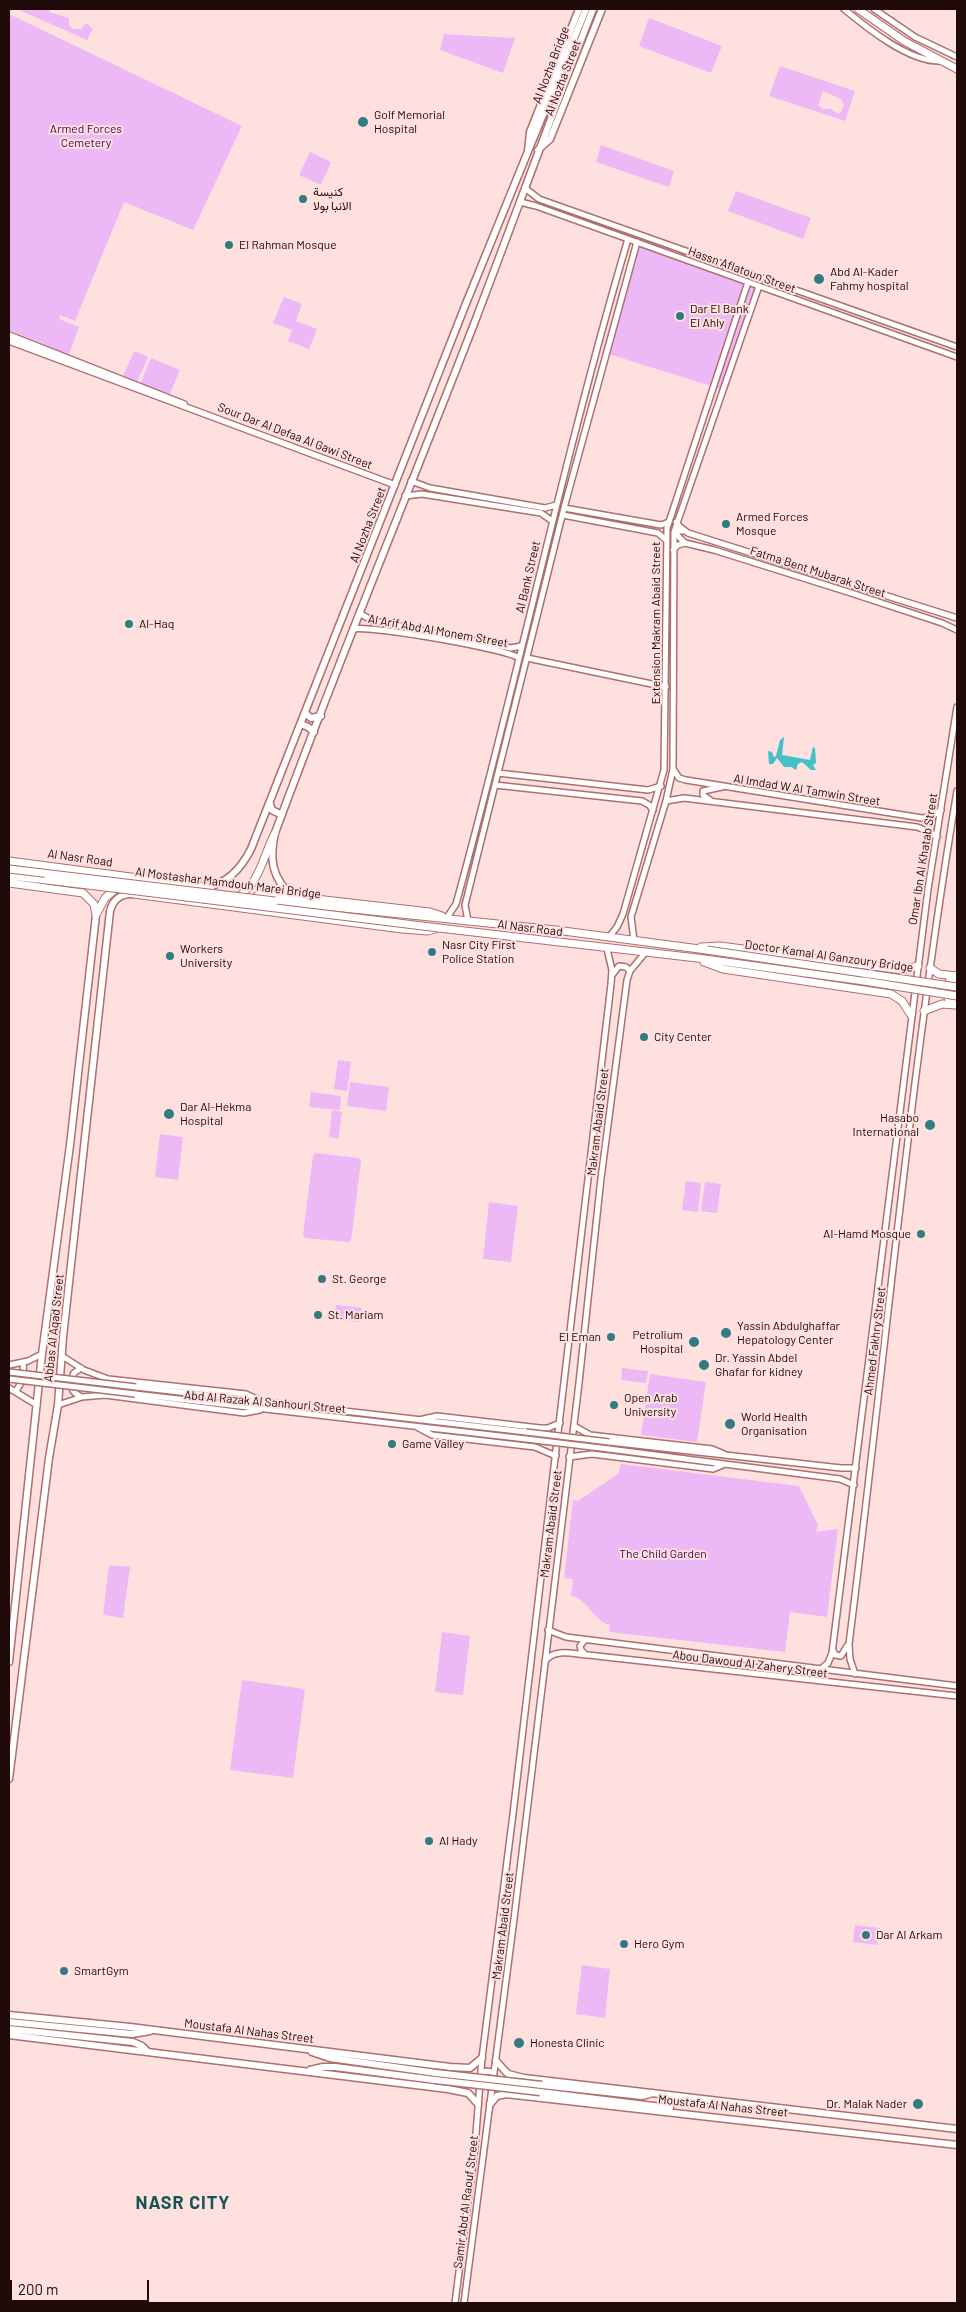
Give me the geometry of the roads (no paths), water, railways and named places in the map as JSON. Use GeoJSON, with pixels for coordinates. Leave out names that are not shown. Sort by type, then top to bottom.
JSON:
{"type":"FeatureCollection","features":[{"type":"Feature","properties":{"kind":"highway"},"geometry":{"type":"LineString","coordinates":[[858,9],[896,36],[957,69]]}},
{"type":"Feature","properties":{"kind":"highway"},"geometry":{"type":"LineString","coordinates":[[205,904],[229,901],[249,889],[256,878],[275,833]]}},
{"type":"Feature","properties":{"kind":"highway","name":"Al Nasr Road"},"geometry":{"type":"LineString","coordinates":[[9,860],[207,887]]}},
{"type":"Feature","properties":{"kind":"highway","name":"Al Mostashar Mamdouh Marei Bridge"},"geometry":{"type":"LineString","coordinates":[[9,869],[275,901],[446,918]]}},
{"type":"Feature","properties":{"kind":"highway"},"geometry":{"type":"LineString","coordinates":[[76,869],[82,872],[85,881],[79,892]]}},
{"type":"Feature","properties":{"kind":"highway","name":"Al Mostashar Mamdouh Marei Bridge"},"geometry":{"type":"LineString","coordinates":[[9,876],[439,928]]}},
{"type":"Feature","properties":{"kind":"highway"},"geometry":{"type":"LineString","coordinates":[[96,915],[102,902],[117,888],[153,880]]}},
{"type":"Feature","properties":{"kind":"highway"},"geometry":{"type":"LineString","coordinates":[[9,883],[79,892],[92,900],[96,915]]}},
{"type":"Feature","properties":{"kind":"highway"},"geometry":{"type":"LineString","coordinates":[[205,904],[211,899],[212,895],[207,887]]}},
{"type":"Feature","properties":{"kind":"highway","name":"Al Nasr Road"},"geometry":{"type":"LineString","coordinates":[[259,911],[255,907],[254,901],[257,896],[263,893],[430,912],[446,918],[468,921],[697,948],[720,946],[892,969],[906,970],[918,966]]}},
{"type":"Feature","properties":{"kind":"highway","name":"Al Nasr Road"},"geometry":{"type":"LineString","coordinates":[[134,894],[428,931],[439,928],[607,949],[698,958],[723,968],[891,994]]}},
{"type":"Feature","properties":{"kind":"highway","name":"Doctor Kamal Al Ganzoury Bridge"},"geometry":{"type":"LineString","coordinates":[[697,948],[957,987]]}},
{"type":"Feature","properties":{"kind":"highway","name":"Doctor Kamal Al Ganzoury Bridge"},"geometry":{"type":"LineString","coordinates":[[698,958],[957,996]]}},
{"type":"Feature","properties":{"kind":"highway"},"geometry":{"type":"LineString","coordinates":[[930,968],[939,974],[957,977]]}},
{"type":"Feature","properties":{"kind":"highway"},"geometry":{"type":"LineString","coordinates":[[892,969],[896,981],[891,994],[902,1001],[911,1016]]}},
{"type":"Feature","properties":{"kind":"highway"},"geometry":{"type":"LineString","coordinates":[[957,977],[950,980],[944,989],[948,998],[957,1004]]}},
{"type":"Feature","properties":{"kind":"highway"},"geometry":{"type":"LineString","coordinates":[[937,984],[957,983]]}},
{"type":"Feature","properties":{"kind":"highway"},"geometry":{"type":"LineString","coordinates":[[924,1011],[942,1004],[957,1004]]}},
{"type":"Feature","properties":{"kind":"main road","name":"Al Nozha Street"},"geometry":{"type":"LineString","coordinates":[[528,153],[529,137],[579,9]]}},
{"type":"Feature","properties":{"kind":"main road","name":"Al Nozha Bridge"},"geometry":{"type":"LineString","coordinates":[[541,130],[586,9]]}},
{"type":"Feature","properties":{"kind":"main road","name":"Al Nozha Bridge"},"geometry":{"type":"LineString","coordinates":[[541,130],[593,9]]}},
{"type":"Feature","properties":{"kind":"main road","name":"Al Nozha Street"},"geometry":{"type":"LineString","coordinates":[[538,150],[550,139],[602,9]]}},
{"type":"Feature","properties":{"kind":"main road","name":"Al Nozha Street"},"geometry":{"type":"LineString","coordinates":[[207,887],[229,877],[245,861],[270,804],[469,298],[528,153],[541,130]]}},
{"type":"Feature","properties":{"kind":"main road","name":"Al Nozha Street"},"geometry":{"type":"LineString","coordinates":[[292,896],[282,887],[273,866],[272,851],[275,833],[520,202],[538,150],[541,130]]}},
{"type":"Feature","properties":{"kind":"main road","name":"Sour Dar Al Defaa Al Gawi Street"},"geometry":{"type":"LineString","coordinates":[[9,335],[42,350],[396,485]]}},
{"type":"Feature","properties":{"kind":"main road","name":"Sour Dar Al Defaa Al Gawi Street"},"geometry":{"type":"LineString","coordinates":[[9,341],[42,350]]}},
{"type":"Feature","properties":{"kind":"main road"},"geometry":{"type":"LineString","coordinates":[[305,713],[314,718],[321,716]]}},
{"type":"Feature","properties":{"kind":"main road"},"geometry":{"type":"LineString","coordinates":[[301,724],[308,726],[314,732]]}},
{"type":"Feature","properties":{"kind":"main road"},"geometry":{"type":"LineString","coordinates":[[270,804],[272,810],[282,815]]}},
{"type":"Feature","properties":{"kind":"main road","name":"Abbas Al Aqad Street"},"geometry":{"type":"LineString","coordinates":[[9,1779],[49,1458],[58,1405],[110,911],[117,898],[127,894],[134,894]]}},
{"type":"Feature","properties":{"kind":"main road","name":"Abbas Al Aqad Street"},"geometry":{"type":"LineString","coordinates":[[9,1662],[42,1354],[70,1145],[96,915]]}},
{"type":"Feature","properties":{"kind":"main road","name":"Moustafa Al Nahas Street"},"geometry":{"type":"LineString","coordinates":[[10,2016],[152,2030],[450,2067],[470,2068],[482,2058]]}},
{"type":"Feature","properties":{"kind":"main road"},"geometry":{"type":"LineString","coordinates":[[9,2022],[133,2042],[148,2051]]}},
{"type":"Feature","properties":{"kind":"main road"},"geometry":{"type":"LineString","coordinates":[[9,2029],[132,2034],[152,2030]]}},
{"type":"Feature","properties":{"kind":"main road"},"geometry":{"type":"LineString","coordinates":[[9,2035],[309,2070],[448,2089],[468,2093],[478,2104]]}},
{"type":"Feature","properties":{"kind":"main road"},"geometry":{"type":"LineString","coordinates":[[308,2050],[330,2058],[462,2077],[642,2096],[654,2092]]}},
{"type":"Feature","properties":{"kind":"main road","name":"Moustafa Al Nahas Street"},"geometry":{"type":"LineString","coordinates":[[496,2060],[508,2074],[524,2078],[957,2129]]}},
{"type":"Feature","properties":{"kind":"main road"},"geometry":{"type":"LineString","coordinates":[[309,2070],[316,2067],[335,2067],[470,2085],[651,2104],[690,2114]]}},
{"type":"Feature","properties":{"kind":"main road"},"geometry":{"type":"LineString","coordinates":[[448,2089],[455,2078],[450,2067]]}},
{"type":"Feature","properties":{"kind":"main road"},"geometry":{"type":"LineString","coordinates":[[520,2096],[518,2087],[524,2078]]}},
{"type":"Feature","properties":{"kind":"main road","name":"Moustafa Al Nahas Street"},"geometry":{"type":"LineString","coordinates":[[490,2104],[500,2095],[520,2096],[957,2145]]}},
{"type":"Feature","properties":{"kind":"street"},"geometry":{"type":"LineString","coordinates":[[844,9],[896,46],[923,59],[940,61]]}},
{"type":"Feature","properties":{"kind":"street"},"geometry":{"type":"LineString","coordinates":[[874,9],[924,42],[957,57]]}},
{"type":"Feature","properties":{"kind":"street","name":"Hassn Aflatoun Street"},"geometry":{"type":"LineString","coordinates":[[525,188],[539,199],[957,347]]}},
{"type":"Feature","properties":{"kind":"street"},"geometry":{"type":"LineString","coordinates":[[536,206],[539,199]]}},
{"type":"Feature","properties":{"kind":"street","name":"Hassn Aflatoun Street"},"geometry":{"type":"LineString","coordinates":[[520,202],[536,206],[820,309],[957,356]]}},
{"type":"Feature","properties":{"kind":"street","name":"Al Bank Street"},"geometry":{"type":"LineString","coordinates":[[446,918],[458,897],[556,505],[628,239]]}},
{"type":"Feature","properties":{"kind":"street","name":"Al Bank Street"},"geometry":{"type":"LineString","coordinates":[[468,921],[465,910],[466,899],[564,508],[637,242]]}},
{"type":"Feature","properties":{"kind":"street"},"geometry":{"type":"LineString","coordinates":[[623,253],[633,256]]}},
{"type":"Feature","properties":{"kind":"street","name":"Extension Makram Abaid Street"},"geometry":{"type":"LineString","coordinates":[[609,937],[621,920],[661,785],[665,763],[666,540],[669,522],[748,282]]}},
{"type":"Feature","properties":{"kind":"street","name":"Extension Makram Abaid Street"},"geometry":{"type":"LineString","coordinates":[[634,940],[630,923],[666,801],[673,769],[673,551],[676,522],[759,286]]}},
{"type":"Feature","properties":{"kind":"street"},"geometry":{"type":"LineString","coordinates":[[746,290],[756,293]]}},
{"type":"Feature","properties":{"kind":"street"},"geometry":{"type":"LineString","coordinates":[[820,309],[824,300]]}},
{"type":"Feature","properties":{"kind":"street"},"geometry":{"type":"LineString","coordinates":[[831,312],[834,303]]}},
{"type":"Feature","properties":{"kind":"street"},"geometry":{"type":"LineString","coordinates":[[872,327],[876,318]]}},
{"type":"Feature","properties":{"kind":"street"},"geometry":{"type":"LineString","coordinates":[[411,481],[422,486],[542,510],[552,521]]}},
{"type":"Feature","properties":{"kind":"street"},"geometry":{"type":"LineString","coordinates":[[420,494],[422,486]]}},
{"type":"Feature","properties":{"kind":"street"},"geometry":{"type":"LineString","coordinates":[[405,496],[420,494],[542,510],[556,505]]}},
{"type":"Feature","properties":{"kind":"street"},"geometry":{"type":"LineString","coordinates":[[564,508],[654,524],[663,525],[669,522]]}},
{"type":"Feature","properties":{"kind":"street"},"geometry":{"type":"LineString","coordinates":[[578,518],[579,510]]}},
{"type":"Feature","properties":{"kind":"street"},"geometry":{"type":"LineString","coordinates":[[563,515],[652,532],[662,535],[666,540]]}},
{"type":"Feature","properties":{"kind":"street"},"geometry":{"type":"LineString","coordinates":[[676,522],[685,532]]}},
{"type":"Feature","properties":{"kind":"street"},"geometry":{"type":"LineString","coordinates":[[652,532],[654,524]]}},
{"type":"Feature","properties":{"kind":"street"},"geometry":{"type":"LineString","coordinates":[[673,551],[678,545],[685,543],[676,534],[679,531],[685,532]]}},
{"type":"Feature","properties":{"kind":"street","name":"Fatma Bent Mubarak Street"},"geometry":{"type":"LineString","coordinates":[[685,532],[957,618]]}},
{"type":"Feature","properties":{"kind":"street","name":"Fatma Bent Mubarak Street"},"geometry":{"type":"LineString","coordinates":[[685,543],[756,563],[942,623],[957,630]]}},
{"type":"Feature","properties":{"kind":"street"},"geometry":{"type":"LineString","coordinates":[[756,563],[759,554]]}},
{"type":"Feature","properties":{"kind":"street","name":"Al Arif Abd Al Monem Street"},"geometry":{"type":"LineString","coordinates":[[359,614],[373,621],[510,651],[519,658]]}},
{"type":"Feature","properties":{"kind":"street"},"geometry":{"type":"LineString","coordinates":[[371,628],[373,621]]}},
{"type":"Feature","properties":{"kind":"street","name":"Al Arif Abd Al Monem Street"},"geometry":{"type":"LineString","coordinates":[[353,629],[371,628],[510,651],[522,646]]}},
{"type":"Feature","properties":{"kind":"street"},"geometry":{"type":"LineString","coordinates":[[527,658],[666,687]]}},
{"type":"Feature","properties":{"kind":"street","name":"Omar Ibn Al Khatab Street"},"geometry":{"type":"LineString","coordinates":[[911,1016],[957,707]]}},
{"type":"Feature","properties":{"kind":"street","name":"Al Imdad W Al Tamwin Street"},"geometry":{"type":"LineString","coordinates":[[673,769],[682,780],[918,818],[932,817],[941,810]]}},
{"type":"Feature","properties":{"kind":"street"},"geometry":{"type":"LineString","coordinates":[[498,773],[651,790],[661,785]]}},
{"type":"Feature","properties":{"kind":"street"},"geometry":{"type":"LineString","coordinates":[[508,786],[507,779],[511,774]]}},
{"type":"Feature","properties":{"kind":"street"},"geometry":{"type":"LineString","coordinates":[[495,784],[628,799],[647,803],[653,810]]}},
{"type":"Feature","properties":{"kind":"street"},"geometry":{"type":"LineString","coordinates":[[714,802],[702,795],[703,791],[722,786]]}},
{"type":"Feature","properties":{"kind":"street"},"geometry":{"type":"LineString","coordinates":[[628,799],[631,794],[630,788]]}},
{"type":"Feature","properties":{"kind":"street","name":"Omar Ibn Al Khatab Street"},"geometry":{"type":"LineString","coordinates":[[924,1011],[957,790]]}},
{"type":"Feature","properties":{"kind":"street","name":"Al Imdad W Al Tamwin Street"},"geometry":{"type":"LineString","coordinates":[[666,801],[680,798],[917,827],[937,837]]}},
{"type":"Feature","properties":{"kind":"street"},"geometry":{"type":"LineString","coordinates":[[917,827],[921,822],[918,818]]}},
{"type":"Feature","properties":{"kind":"street"},"geometry":{"type":"LineString","coordinates":[[458,897],[460,901],[466,899]]}},
{"type":"Feature","properties":{"kind":"street"},"geometry":{"type":"LineString","coordinates":[[621,920],[624,924],[630,923]]}},
{"type":"Feature","properties":{"kind":"street","name":"Makram Abaid Street"},"geometry":{"type":"LineString","coordinates":[[478,2104],[612,976],[607,949]]}},
{"type":"Feature","properties":{"kind":"street"},"geometry":{"type":"LineString","coordinates":[[612,976],[619,966],[626,967],[630,971],[646,953]]}},
{"type":"Feature","properties":{"kind":"street","name":"Makram Abaid Street"},"geometry":{"type":"LineString","coordinates":[[490,2104],[574,1426],[600,1187],[627,980],[630,971]]}},
{"type":"Feature","properties":{"kind":"street","name":"Ahmed Fakhry Street"},"geometry":{"type":"LineString","coordinates":[[856,1674],[850,1660],[850,1640],[924,1011]]}},
{"type":"Feature","properties":{"kind":"street","name":"Ahmed Fakhry Street"},"geometry":{"type":"LineString","coordinates":[[821,1669],[830,1659],[832,1647],[854,1485],[869,1346],[911,1016]]}},
{"type":"Feature","properties":{"kind":"street"},"geometry":{"type":"LineString","coordinates":[[9,1365],[23,1362],[42,1354]]}},
{"type":"Feature","properties":{"kind":"street","name":"Abd Al Razak Al Sanhouri Street"},"geometry":{"type":"LineString","coordinates":[[62,1356],[81,1368],[116,1380],[246,1394],[263,1402],[419,1420],[437,1416],[537,1428],[548,1428],[560,1423]]}},
{"type":"Feature","properties":{"kind":"street"},"geometry":{"type":"LineString","coordinates":[[16,1392],[24,1378],[23,1362]]}},
{"type":"Feature","properties":{"kind":"street"},"geometry":{"type":"LineString","coordinates":[[81,1368],[74,1374],[71,1385],[75,1393],[82,1397]]}},
{"type":"Feature","properties":{"kind":"street"},"geometry":{"type":"LineString","coordinates":[[9,1372],[263,1402]]}},
{"type":"Feature","properties":{"kind":"street"},"geometry":{"type":"LineString","coordinates":[[9,1379],[262,1409]]}},
{"type":"Feature","properties":{"kind":"street"},"geometry":{"type":"LineString","coordinates":[[9,1388],[37,1405]]}},
{"type":"Feature","properties":{"kind":"street","name":"Abd Al Razak Al Sanhouri Street"},"geometry":{"type":"LineString","coordinates":[[58,1405],[82,1397],[114,1396],[244,1413],[262,1409],[417,1427],[432,1435],[535,1447],[556,1456]]}},
{"type":"Feature","properties":{"kind":"street"},"geometry":{"type":"LineString","coordinates":[[419,1420],[727,1456],[856,1468]]}},
{"type":"Feature","properties":{"kind":"street"},"geometry":{"type":"LineString","coordinates":[[574,1426],[583,1433],[596,1436],[712,1449],[727,1456]]}},
{"type":"Feature","properties":{"kind":"street"},"geometry":{"type":"LineString","coordinates":[[417,1427],[840,1479],[854,1485]]}},
{"type":"Feature","properties":{"kind":"street"},"geometry":{"type":"LineString","coordinates":[[535,1447],[540,1439],[537,1428]]}},
{"type":"Feature","properties":{"kind":"street"},"geometry":{"type":"LineString","coordinates":[[596,1436],[592,1446],[596,1454]]}},
{"type":"Feature","properties":{"kind":"street"},"geometry":{"type":"LineString","coordinates":[[570,1457],[582,1454],[596,1454],[713,1469],[726,1464]]}},
{"type":"Feature","properties":{"kind":"street"},"geometry":{"type":"LineString","coordinates":[[840,1479],[843,1474],[841,1468]]}},
{"type":"Feature","properties":{"kind":"street","name":"Abou Dawoud Al Zahery Street"},"geometry":{"type":"LineString","coordinates":[[548,1630],[562,1636],[586,1640],[957,1686]]}},
{"type":"Feature","properties":{"kind":"street"},"geometry":{"type":"LineString","coordinates":[[586,1640],[582,1642],[580,1648],[582,1652],[588,1655]]}},
{"type":"Feature","properties":{"kind":"street"},"geometry":{"type":"LineString","coordinates":[[832,1647],[835,1655],[841,1656],[850,1640]]}},
{"type":"Feature","properties":{"kind":"street","name":"Abou Dawoud Al Zahery Street"},"geometry":{"type":"LineString","coordinates":[[544,1662],[550,1656],[557,1653],[588,1655],[957,1696]]}},
{"type":"Feature","properties":{"kind":"street"},"geometry":{"type":"LineString","coordinates":[[920,1692],[924,1687],[922,1682]]}},
{"type":"Feature","properties":{"kind":"street"},"geometry":{"type":"LineString","coordinates":[[933,1694],[931,1688],[934,1684]]}},
{"type":"Feature","properties":{"kind":"street"},"geometry":{"type":"LineString","coordinates":[[484,2046],[488,2051],[497,2049]]}},
{"type":"Feature","properties":{"kind":"street"},"geometry":{"type":"LineString","coordinates":[[480,2084],[486,2072],[494,2074]]}},
{"type":"Feature","properties":{"kind":"street","name":"Samir Abd Al Raouf Street"},"geometry":{"type":"LineString","coordinates":[[455,2303],[478,2104]]}},
{"type":"Feature","properties":{"kind":"street","name":"Samir Abd Al Raouf Street"},"geometry":{"type":"LineString","coordinates":[[464,2303],[490,2104]]}},
{"type":"Feature","properties":{"kind":"water"},"geometry":{"type":"Polygon","coordinates":[[[784,737],[782,755],[810,760],[813,747],[815,748],[816,763],[813,765],[816,770],[811,770],[802,762],[798,764],[796,770],[791,767],[784,767],[777,758],[773,764],[769,764],[768,751],[772,752],[774,757],[776,756],[780,740],[784,737]]]}},
{"type":"Feature","properties":{"kind":"place","name":"Golf Memorial Hospital"},"geometry":{"type":"Point","coordinates":[363,122]}},
{"type":"Feature","properties":{"kind":"place","name":"كنيسة الانبا بولا"},"geometry":{"type":"Point","coordinates":[303,199]}},
{"type":"Feature","properties":{"kind":"place","name":"El Rahman Mosque"},"geometry":{"type":"Point","coordinates":[229,245]}},
{"type":"Feature","properties":{"kind":"place","name":"Abd Al-Kader Fahmy hospital"},"geometry":{"type":"Point","coordinates":[819,279]}},
{"type":"Feature","properties":{"kind":"place","name":"Dar El Bank El Ahly"},"geometry":{"type":"Point","coordinates":[680,316]}},
{"type":"Feature","properties":{"kind":"place","name":"Armed Forces Mosque"},"geometry":{"type":"Point","coordinates":[726,524]}},
{"type":"Feature","properties":{"kind":"place","name":"Al-Haq"},"geometry":{"type":"Point","coordinates":[129,624]}},
{"type":"Feature","properties":{"kind":"place","name":"Nasr City First Police Station"},"geometry":{"type":"Point","coordinates":[432,952]}},
{"type":"Feature","properties":{"kind":"place","name":"Workers University"},"geometry":{"type":"Point","coordinates":[170,956]}},
{"type":"Feature","properties":{"kind":"place","name":"City Center"},"geometry":{"type":"Point","coordinates":[644,1037]}},
{"type":"Feature","properties":{"kind":"place","name":"Dar Al-Hekma Hospital"},"geometry":{"type":"Point","coordinates":[169,1114]}},
{"type":"Feature","properties":{"kind":"place","name":"Hasabo International"},"geometry":{"type":"Point","coordinates":[930,1125]}},
{"type":"Feature","properties":{"kind":"place","name":"Al-Hamd Mosque"},"geometry":{"type":"Point","coordinates":[921,1234]}},
{"type":"Feature","properties":{"kind":"place","name":"St. George"},"geometry":{"type":"Point","coordinates":[322,1279]}},
{"type":"Feature","properties":{"kind":"place","name":"St. Mariam"},"geometry":{"type":"Point","coordinates":[318,1315]}},
{"type":"Feature","properties":{"kind":"place","name":"Yassin Abdulghaffar Hepatology Center"},"geometry":{"type":"Point","coordinates":[726,1333]}},
{"type":"Feature","properties":{"kind":"place","name":"El Eman"},"geometry":{"type":"Point","coordinates":[611,1337]}},
{"type":"Feature","properties":{"kind":"place","name":"Petrolium Hospital"},"geometry":{"type":"Point","coordinates":[694,1342]}},
{"type":"Feature","properties":{"kind":"place","name":"Dr. Yassin Abdel Ghafar for kidney"},"geometry":{"type":"Point","coordinates":[704,1365]}},
{"type":"Feature","properties":{"kind":"place","name":"Open Arab University"},"geometry":{"type":"Point","coordinates":[614,1405]}},
{"type":"Feature","properties":{"kind":"place","name":"World Health Organisation"},"geometry":{"type":"Point","coordinates":[730,1424]}},
{"type":"Feature","properties":{"kind":"place","name":"Game Valley"},"geometry":{"type":"Point","coordinates":[392,1444]}},
{"type":"Feature","properties":{"kind":"place","name":"Al Hady"},"geometry":{"type":"Point","coordinates":[429,1841]}},
{"type":"Feature","properties":{"kind":"place","name":"Dar Al Arkam"},"geometry":{"type":"Point","coordinates":[866,1935]}},
{"type":"Feature","properties":{"kind":"place","name":"Hero Gym"},"geometry":{"type":"Point","coordinates":[624,1944]}},
{"type":"Feature","properties":{"kind":"place","name":"SmartGym"},"geometry":{"type":"Point","coordinates":[64,1971]}},
{"type":"Feature","properties":{"kind":"place","name":"Honesta Clinic"},"geometry":{"type":"Point","coordinates":[519,2043]}},
{"type":"Feature","properties":{"kind":"place","name":"Dr. Malak Nader"},"geometry":{"type":"Point","coordinates":[918,2104]}},
{"type":"Feature","properties":{"kind":"district","name":"NASR CITY"},"geometry":{"type":"Point","coordinates":[183,2203]}},
{"type":"Feature","properties":{"kind":"park label","name":"Armed Forces Cemetery"},"geometry":{"type":"Point","coordinates":[86,136]}},
{"type":"Feature","properties":{"kind":"park label","name":"The Child Garden"},"geometry":{"type":"Point","coordinates":[663,1554]}}]}
